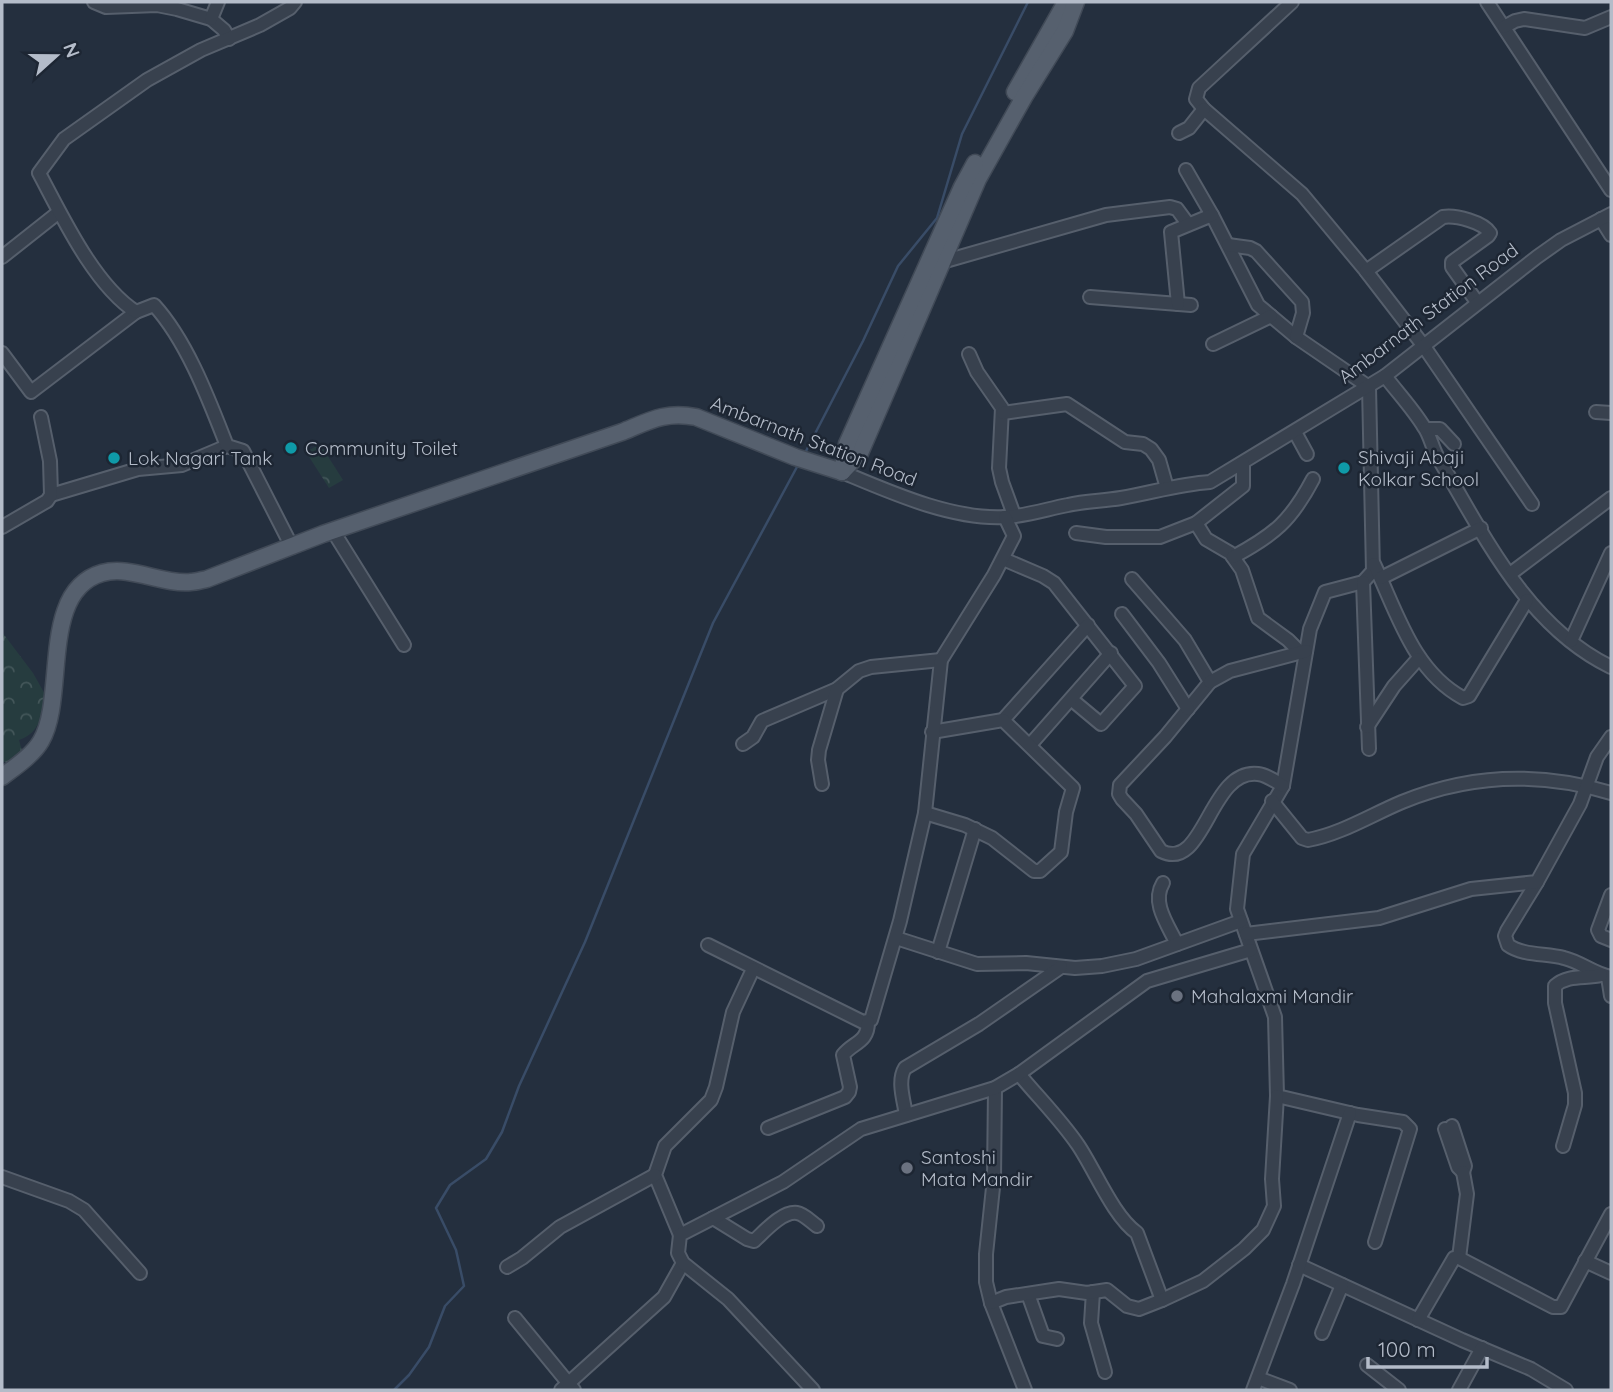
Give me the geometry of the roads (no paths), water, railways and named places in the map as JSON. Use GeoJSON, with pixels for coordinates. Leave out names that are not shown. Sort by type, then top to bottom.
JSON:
{"type":"FeatureCollection","features":[{"type":"Feature","properties":{"kind":"main road"},"geometry":{"type":"LineString","coordinates":[[842,472],[847,444],[962,187],[1066,2]]}},
{"type":"Feature","properties":{"kind":"main road"},"geometry":{"type":"LineString","coordinates":[[842,472],[860,453],[978,179],[1024,97],[1065,32],[1076,2]]}},
{"type":"Feature","properties":{"kind":"main road","name":"Ambarnath Station Road"},"geometry":{"type":"LineString","coordinates":[[2,777],[40,743],[49,723],[64,611],[80,586],[100,574],[117,572],[190,583],[332,531],[622,432],[663,415],[696,417],[795,457],[842,472]]}},
{"type":"Feature","properties":{"kind":"street"},"geometry":{"type":"LineString","coordinates":[[94,2],[106,7],[157,5],[211,19],[224,30],[229,39]]}},
{"type":"Feature","properties":{"kind":"street"},"geometry":{"type":"LineString","coordinates":[[211,19],[218,2]]}},
{"type":"Feature","properties":{"kind":"street"},"geometry":{"type":"LineString","coordinates":[[1292,2],[1199,88],[1196,99],[1204,109],[1302,194],[1366,271],[1423,345],[1532,504]]}},
{"type":"Feature","properties":{"kind":"street"},"geometry":{"type":"LineString","coordinates":[[1487,2],[1611,190]]}},
{"type":"Feature","properties":{"kind":"street"},"geometry":{"type":"LineString","coordinates":[[136,312],[111,291],[59,212],[39,173],[64,139],[147,80],[173,64],[229,39],[290,4]]}},
{"type":"Feature","properties":{"kind":"street"},"geometry":{"type":"LineString","coordinates":[[1504,27],[1515,20],[1524,19],[1585,28],[1611,17]]}},
{"type":"Feature","properties":{"kind":"street"},"geometry":{"type":"LineString","coordinates":[[1180,133],[1189,128],[1204,109]]}},
{"type":"Feature","properties":{"kind":"street"},"geometry":{"type":"LineString","coordinates":[[991,1303],[1006,1297],[1059,1289],[1093,1292],[1107,1290],[1127,1306],[1139,1309],[1203,1282],[1263,1230],[1274,1206],[1272,1179],[1277,1096],[1275,1017],[1237,909],[1243,854],[1283,786],[1303,652],[1325,592],[1363,582],[1373,571],[1369,387],[1296,337],[1258,305],[1186,170]]}},
{"type":"Feature","properties":{"kind":"street"},"geometry":{"type":"LineString","coordinates":[[942,262],[1106,215],[1170,207],[1177,209],[1188,224]]}},
{"type":"Feature","properties":{"kind":"street"},"geometry":{"type":"LineString","coordinates":[[2,257],[59,212]]}},
{"type":"Feature","properties":{"kind":"street"},"geometry":{"type":"LineString","coordinates":[[1090,297],[1184,305],[1171,236],[1173,229],[1212,215]]}},
{"type":"Feature","properties":{"kind":"street"},"geometry":{"type":"LineString","coordinates":[[1606,216],[1611,236]]}},
{"type":"Feature","properties":{"kind":"street","name":"Ambarnath Station Road"},"geometry":{"type":"LineString","coordinates":[[842,472],[916,503],[934,505],[958,513],[1010,516],[1210,482],[1369,387],[1561,240],[1606,216]]}},
{"type":"Feature","properties":{"kind":"street"},"geometry":{"type":"LineString","coordinates":[[1366,271],[1443,217],[1452,217],[1484,226],[1490,233],[1452,262],[1452,267],[1477,302]]}},
{"type":"Feature","properties":{"kind":"street"},"geometry":{"type":"LineString","coordinates":[[1228,245],[1256,251],[1302,302],[1304,313],[1296,337]]}},
{"type":"Feature","properties":{"kind":"street"},"geometry":{"type":"LineString","coordinates":[[3,356],[31,392],[136,312],[155,305],[168,320],[227,446]]}},
{"type":"Feature","properties":{"kind":"street"},"geometry":{"type":"LineString","coordinates":[[1213,344],[1271,316]]}},
{"type":"Feature","properties":{"kind":"street"},"geometry":{"type":"LineString","coordinates":[[768,1128],[845,1097],[849,1092],[843,1055],[866,1037],[869,1022],[873,1017],[896,938],[925,814],[941,660],[1003,559],[1014,536],[999,468],[1003,413],[969,354]]}},
{"type":"Feature","properties":{"kind":"street"},"geometry":{"type":"LineString","coordinates":[[1385,376],[1426,429],[1432,447],[1463,503],[1527,600],[1571,641],[1611,667]]}},
{"type":"Feature","properties":{"kind":"street"},"geometry":{"type":"LineString","coordinates":[[1003,413],[1067,404],[1125,442],[1143,444],[1151,449],[1159,460],[1167,488]]}},
{"type":"Feature","properties":{"kind":"street"},"geometry":{"type":"LineString","coordinates":[[1596,412],[1611,413]]}},
{"type":"Feature","properties":{"kind":"street"},"geometry":{"type":"LineString","coordinates":[[41,417],[50,461],[51,495]]}},
{"type":"Feature","properties":{"kind":"street"},"geometry":{"type":"LineString","coordinates":[[1426,429],[1440,429],[1454,444]]}},
{"type":"Feature","properties":{"kind":"street"},"geometry":{"type":"LineString","coordinates":[[1295,432],[1307,454]]}},
{"type":"Feature","properties":{"kind":"street"},"geometry":{"type":"LineString","coordinates":[[2,527],[51,495],[138,469],[181,465],[227,446],[243,451],[292,547]]}},
{"type":"Feature","properties":{"kind":"street"},"geometry":{"type":"LineString","coordinates":[[1076,533],[1106,537],[1160,537],[1196,523],[1243,486],[1243,463]]}},
{"type":"Feature","properties":{"kind":"street"},"geometry":{"type":"LineString","coordinates":[[1233,557],[1269,537],[1294,511],[1313,480]]}},
{"type":"Feature","properties":{"kind":"street"},"geometry":{"type":"LineString","coordinates":[[1510,574],[1611,498]]}},
{"type":"Feature","properties":{"kind":"street"},"geometry":{"type":"LineString","coordinates":[[1196,523],[1206,539],[1233,557],[1242,570],[1258,618],[1303,652]]}},
{"type":"Feature","properties":{"kind":"street"},"geometry":{"type":"LineString","coordinates":[[1381,578],[1481,528]]}},
{"type":"Feature","properties":{"kind":"street"},"geometry":{"type":"LineString","coordinates":[[332,531],[404,645]]}},
{"type":"Feature","properties":{"kind":"street"},"geometry":{"type":"LineString","coordinates":[[1571,641],[1611,553]]}},
{"type":"Feature","properties":{"kind":"street"},"geometry":{"type":"LineString","coordinates":[[1003,559],[1054,583],[1135,684],[1135,688],[1101,724],[1071,699]]}},
{"type":"Feature","properties":{"kind":"street"},"geometry":{"type":"LineString","coordinates":[[1374,564],[1418,659],[1460,697],[1466,697],[1527,600]]}},
{"type":"Feature","properties":{"kind":"street"},"geometry":{"type":"LineString","coordinates":[[1132,579],[1185,640],[1210,682]]}},
{"type":"Feature","properties":{"kind":"street"},"geometry":{"type":"LineString","coordinates":[[1363,582],[1369,749]]}},
{"type":"Feature","properties":{"kind":"street"},"geometry":{"type":"LineString","coordinates":[[1122,614],[1159,663],[1188,709]]}},
{"type":"Feature","properties":{"kind":"street"},"geometry":{"type":"LineString","coordinates":[[932,732],[1003,720],[1088,625]]}},
{"type":"Feature","properties":{"kind":"street"},"geometry":{"type":"LineString","coordinates":[[1283,786],[1258,774],[1241,776],[1221,794],[1193,843],[1176,854],[1161,851],[1136,814],[1122,799],[1118,789],[1210,682],[1230,671],[1303,652]]}},
{"type":"Feature","properties":{"kind":"street"},"geometry":{"type":"LineString","coordinates":[[1030,745],[1111,653]]}},
{"type":"Feature","properties":{"kind":"street"},"geometry":{"type":"LineString","coordinates":[[1367,727],[1394,686],[1418,659]]}},
{"type":"Feature","properties":{"kind":"street"},"geometry":{"type":"LineString","coordinates":[[743,744],[753,737],[762,721],[837,689],[850,676],[871,667],[941,660]]}},
{"type":"Feature","properties":{"kind":"street"},"geometry":{"type":"LineString","coordinates":[[822,784],[819,750],[837,689]]}},
{"type":"Feature","properties":{"kind":"street"},"geometry":{"type":"LineString","coordinates":[[925,814],[975,829],[992,838],[1034,871],[1044,870],[1060,852],[1073,788],[1003,720]]}},
{"type":"Feature","properties":{"kind":"street"},"geometry":{"type":"LineString","coordinates":[[1607,976],[1572,960],[1518,950],[1508,945],[1505,940],[1507,931],[1537,883],[1588,786],[1597,757],[1611,737]]}},
{"type":"Feature","properties":{"kind":"street"},"geometry":{"type":"LineString","coordinates":[[1272,802],[1302,838],[1308,840],[1434,790],[1466,782],[1517,779],[1555,781],[1611,793]]}},
{"type":"Feature","properties":{"kind":"street"},"geometry":{"type":"LineString","coordinates":[[938,952],[975,829]]}},
{"type":"Feature","properties":{"kind":"street"},"geometry":{"type":"LineString","coordinates":[[1163,883],[1158,891],[1158,902],[1177,944]]}},
{"type":"Feature","properties":{"kind":"street"},"geometry":{"type":"LineString","coordinates":[[1245,934],[1379,918],[1471,889],[1537,883]]}},
{"type":"Feature","properties":{"kind":"street"},"geometry":{"type":"LineString","coordinates":[[1611,895],[1598,930],[1601,936],[1611,940]]}},
{"type":"Feature","properties":{"kind":"street"},"geometry":{"type":"LineString","coordinates":[[896,938],[977,964],[1026,963],[1075,968],[1136,959],[1241,921]]}},
{"type":"Feature","properties":{"kind":"street"},"geometry":{"type":"LineString","coordinates":[[708,945],[863,1023],[869,1022]]}},
{"type":"Feature","properties":{"kind":"street"},"geometry":{"type":"LineString","coordinates":[[680,1235],[783,1182],[861,1129],[995,1087],[1019,1074],[1147,981],[1251,950]]}},
{"type":"Feature","properties":{"kind":"street"},"geometry":{"type":"LineString","coordinates":[[906,1115],[901,1084],[905,1068],[989,1018],[1061,967]]}},
{"type":"Feature","properties":{"kind":"street"},"geometry":{"type":"LineString","coordinates":[[753,969],[733,1012],[711,1100],[665,1146],[655,1175],[680,1235],[678,1253],[683,1263],[728,1299],[813,1390]]}},
{"type":"Feature","properties":{"kind":"street"},"geometry":{"type":"LineString","coordinates":[[1607,976],[1611,996]]}},
{"type":"Feature","properties":{"kind":"street"},"geometry":{"type":"LineString","coordinates":[[1563,1146],[1575,1105],[1575,1093],[1555,1003],[1555,986],[1566,979],[1607,976]]}},
{"type":"Feature","properties":{"kind":"street"},"geometry":{"type":"LineString","coordinates":[[1019,1074],[1075,1140],[1114,1207],[1129,1228],[1137,1233],[1162,1300]]}},
{"type":"Feature","properties":{"kind":"street"},"geometry":{"type":"LineString","coordinates":[[995,1087],[993,1178],[986,1282],[991,1303],[1026,1390]]}},
{"type":"Feature","properties":{"kind":"street"},"geometry":{"type":"LineString","coordinates":[[1277,1096],[1403,1122],[1410,1129],[1375,1242]]}},
{"type":"Feature","properties":{"kind":"street"},"geometry":{"type":"LineString","coordinates":[[1290,1390],[1259,1385],[1303,1267],[1354,1114]]}},
{"type":"Feature","properties":{"kind":"street"},"geometry":{"type":"LineString","coordinates":[[1448,1127],[1458,1167],[1463,1172],[1467,1194],[1460,1258]]}},
{"type":"Feature","properties":{"kind":"street"},"geometry":{"type":"LineString","coordinates":[[507,1267],[560,1227],[655,1175]]}},
{"type":"Feature","properties":{"kind":"street"},"geometry":{"type":"LineString","coordinates":[[2,1177],[69,1201],[84,1210],[140,1273]]}},
{"type":"Feature","properties":{"kind":"street"},"geometry":{"type":"LineString","coordinates":[[713,1218],[751,1241],[795,1213],[800,1213],[817,1226]]}},
{"type":"Feature","properties":{"kind":"street"},"geometry":{"type":"LineString","coordinates":[[1418,1320],[1454,1258],[1460,1258],[1557,1308],[1561,1307],[1611,1214]]}},
{"type":"Feature","properties":{"kind":"street"},"geometry":{"type":"LineString","coordinates":[[1585,1261],[1611,1273]]}},
{"type":"Feature","properties":{"kind":"street"},"geometry":{"type":"LineString","coordinates":[[515,1318],[568,1388],[664,1297],[683,1263]]}},
{"type":"Feature","properties":{"kind":"street"},"geometry":{"type":"LineString","coordinates":[[1303,1267],[1531,1368],[1566,1390]]}},
{"type":"Feature","properties":{"kind":"street"},"geometry":{"type":"LineString","coordinates":[[1322,1333],[1342,1285]]}},
{"type":"Feature","properties":{"kind":"street"},"geometry":{"type":"LineString","coordinates":[[1093,1292],[1091,1323],[1105,1371]]}},
{"type":"Feature","properties":{"kind":"street"},"geometry":{"type":"LineString","coordinates":[[1028,1294],[1044,1336],[1058,1339]]}},
{"type":"Feature","properties":{"kind":"street"},"geometry":{"type":"LineString","coordinates":[[1459,1390],[1482,1348]]}},
{"type":"Feature","properties":{"kind":"street"},"geometry":{"type":"LineString","coordinates":[[1367,1365],[1399,1390]]}},
{"type":"Feature","properties":{"kind":"waterway"},"geometry":{"type":"LineString","coordinates":[[805,453],[898,266],[937,218],[962,134],[1028,2]]}},
{"type":"Feature","properties":{"kind":"waterway"},"geometry":{"type":"LineString","coordinates":[[394,1390],[409,1375],[429,1347],[445,1306],[464,1286],[456,1250],[436,1208],[450,1185],[486,1159],[502,1132],[519,1086],[585,942],[713,623],[798,465]]}},
{"type":"Feature","properties":{"kind":"place","name":"Community Toilet"},"geometry":{"type":"Point","coordinates":[291,448]}},
{"type":"Feature","properties":{"kind":"place","name":"Lok Nagari Tank"},"geometry":{"type":"Point","coordinates":[114,458]}},
{"type":"Feature","properties":{"kind":"place","name":"Shivaji Abaji Kolkar School"},"geometry":{"type":"Point","coordinates":[1344,468]}},
{"type":"Feature","properties":{"kind":"place","name":"Mahalaxmi Mandir"},"geometry":{"type":"Point","coordinates":[1177,996]}},
{"type":"Feature","properties":{"kind":"place","name":"Santoshi Mata Mandir"},"geometry":{"type":"Point","coordinates":[907,1168]}}]}
